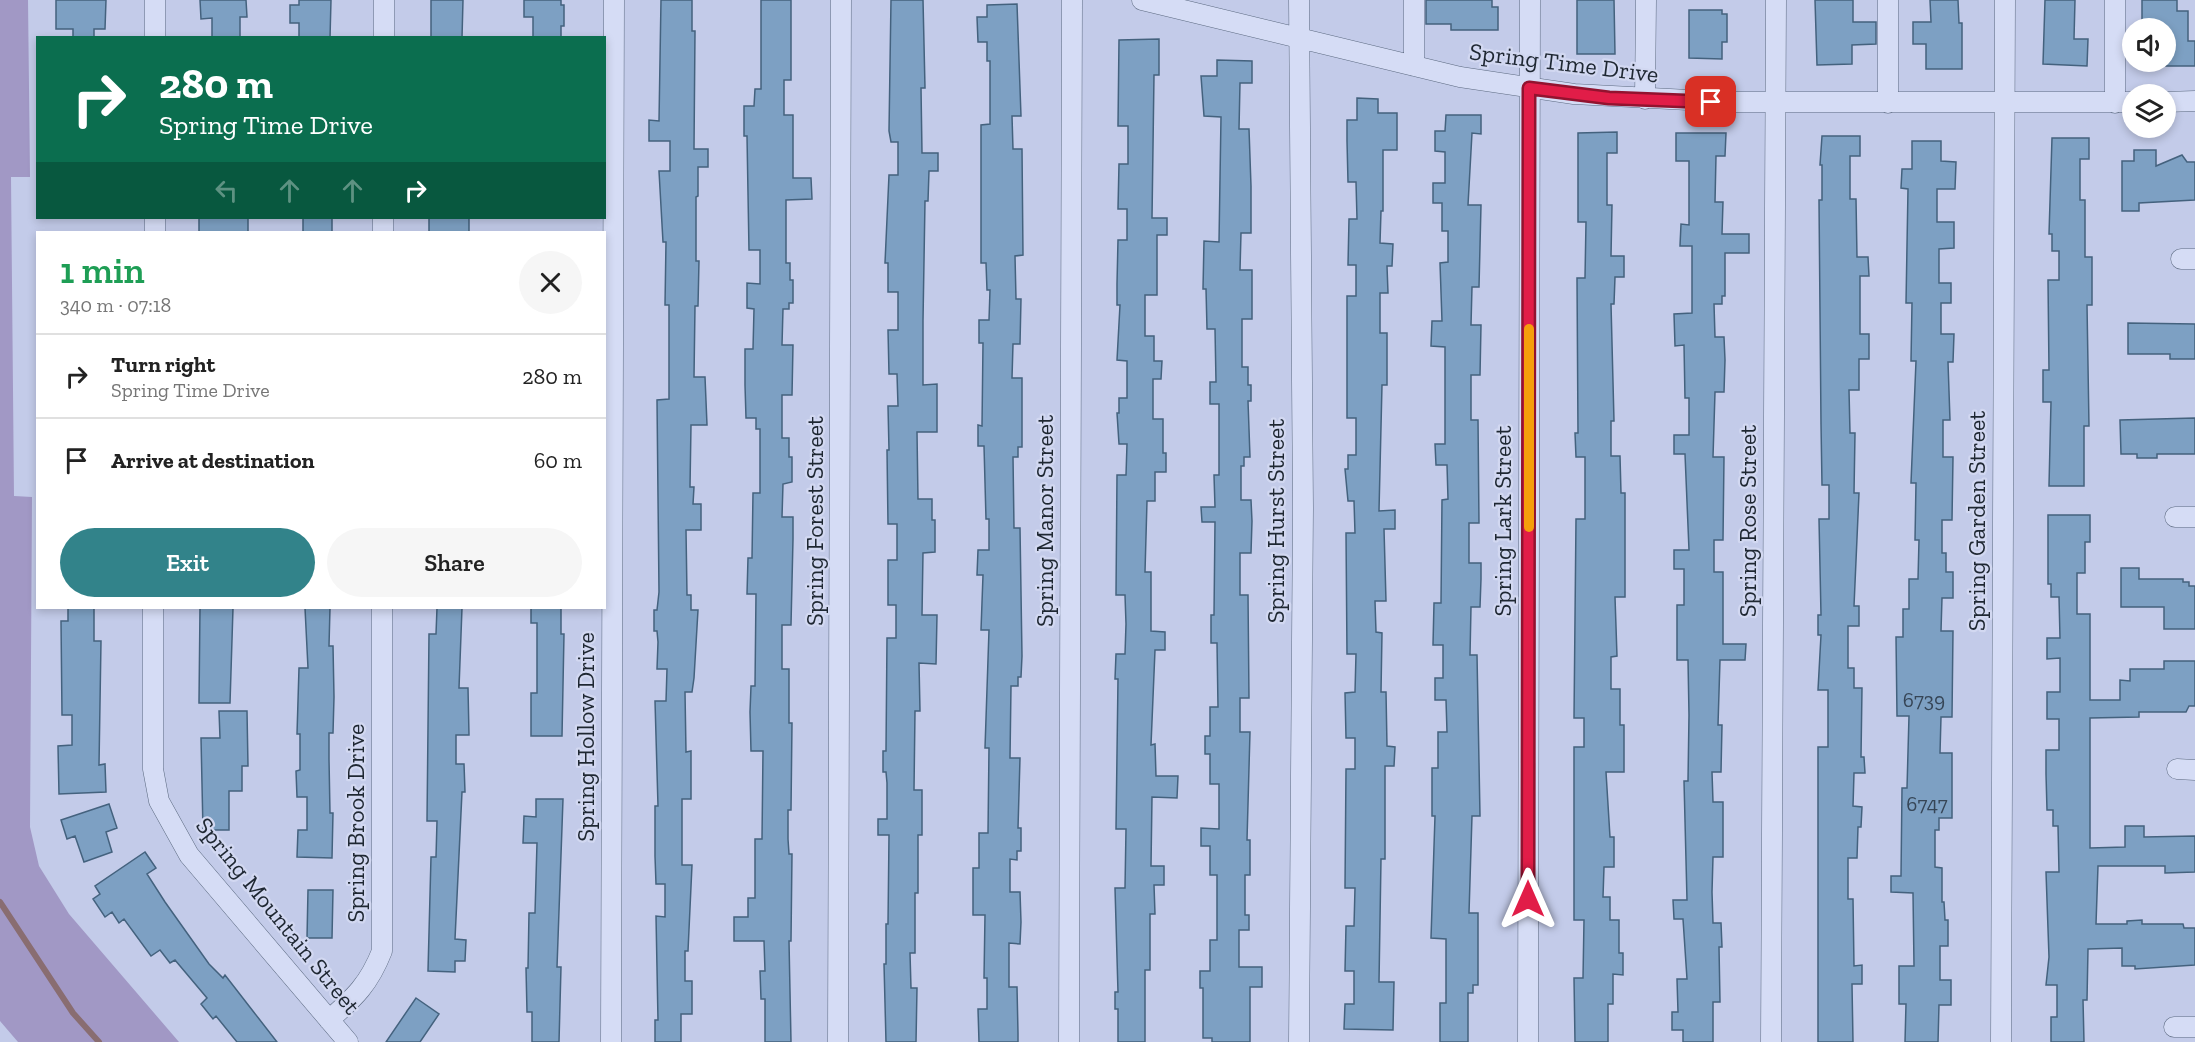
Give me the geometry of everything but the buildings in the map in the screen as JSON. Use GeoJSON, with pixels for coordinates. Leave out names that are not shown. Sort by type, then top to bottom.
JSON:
{"type":"FeatureCollection","features":[{"type":"Feature","properties":{"kind":"street"},"geometry":{"type":"LineString","coordinates":[[155,0],[155,36]]}},
{"type":"Feature","properties":{"kind":"street"},"geometry":{"type":"LineString","coordinates":[[384,0],[384,36]]}},
{"type":"Feature","properties":{"kind":"street","name":"Spring Hollow Drive"},"geometry":{"type":"LineString","coordinates":[[611,1042],[614,0]]}},
{"type":"Feature","properties":{"kind":"street","name":"Spring Forest Street"},"geometry":{"type":"LineString","coordinates":[[838,1042],[841,0]]}},
{"type":"Feature","properties":{"kind":"street","name":"Spring Manor Street"},"geometry":{"type":"LineString","coordinates":[[1069,1042],[1072,0]]}},
{"type":"Feature","properties":{"kind":"street","name":"Spring Time Drive"},"geometry":{"type":"LineString","coordinates":[[1142,0],[1184,5],[1300,38],[1414,66],[1529,88],[1645,99],[1888,103],[2122,103]]}},
{"type":"Feature","properties":{"kind":"street","name":"Spring Hurst Street"},"geometry":{"type":"LineString","coordinates":[[1299,0],[1303,520],[1299,1042]]}},
{"type":"Feature","properties":{"kind":"street"},"geometry":{"type":"LineString","coordinates":[[1414,0],[1414,66]]}},
{"type":"Feature","properties":{"kind":"street","name":"Spring Lark Street"},"geometry":{"type":"LineString","coordinates":[[1528,1042],[1530,0]]}},
{"type":"Feature","properties":{"kind":"street"},"geometry":{"type":"LineString","coordinates":[[1645,99],[1646,0]]}},
{"type":"Feature","properties":{"kind":"street","name":"Spring Rose Street"},"geometry":{"type":"LineString","coordinates":[[1771,1042],[1776,0]]}},
{"type":"Feature","properties":{"kind":"street"},"geometry":{"type":"LineString","coordinates":[[1888,0],[1888,103]]}},
{"type":"Feature","properties":{"kind":"street","name":"Spring Garden Street"},"geometry":{"type":"LineString","coordinates":[[2001,1042],[2004,0]]}},
{"type":"Feature","properties":{"kind":"street"},"geometry":{"type":"LineString","coordinates":[[2115,0],[2122,84]]}},
{"type":"Feature","properties":{"kind":"street"},"geometry":{"type":"LineString","coordinates":[[2176,102],[2195,101]]}},
{"type":"Feature","properties":{"kind":"street","name":"Spring Mountain Street"},"geometry":{"type":"LineString","coordinates":[[153,609],[153,769],[159,801],[189,855],[348,1042]]}},
{"type":"Feature","properties":{"kind":"street","name":"Spring Brook Drive"},"geometry":{"type":"LineString","coordinates":[[329,1020],[354,998],[372,977],[382,951],[382,609]]}},
{"type":"Feature","properties":{"kind":"street"},"geometry":{"type":"LineString","coordinates":[[2174,1027],[2195,1027]]}},
{"type":"Feature","properties":{"kind":"shaded area"},"geometry":{"type":"Polygon","coordinates":[[[0,0],[28,0],[30,177],[11,177],[14,496],[32,497],[30,827],[39,866],[69,914],[179,1042],[18,1042],[0,1021],[0,0]]]}},
{"type":"Feature","properties":{"kind":"waterway"},"geometry":{"type":"LineString","coordinates":[[0,902],[73,1013],[99,1042]]}},
{"type":"Feature","properties":{"kind":"slow traffic"},"geometry":{"type":"LineString","coordinates":[[1529,329],[1529,527]]}},
{"type":"Feature","properties":{"kind":"route"},"geometry":{"type":"LineString","coordinates":[[1528,899],[1529,88],[1609,98],[1711,102]]}}]}
